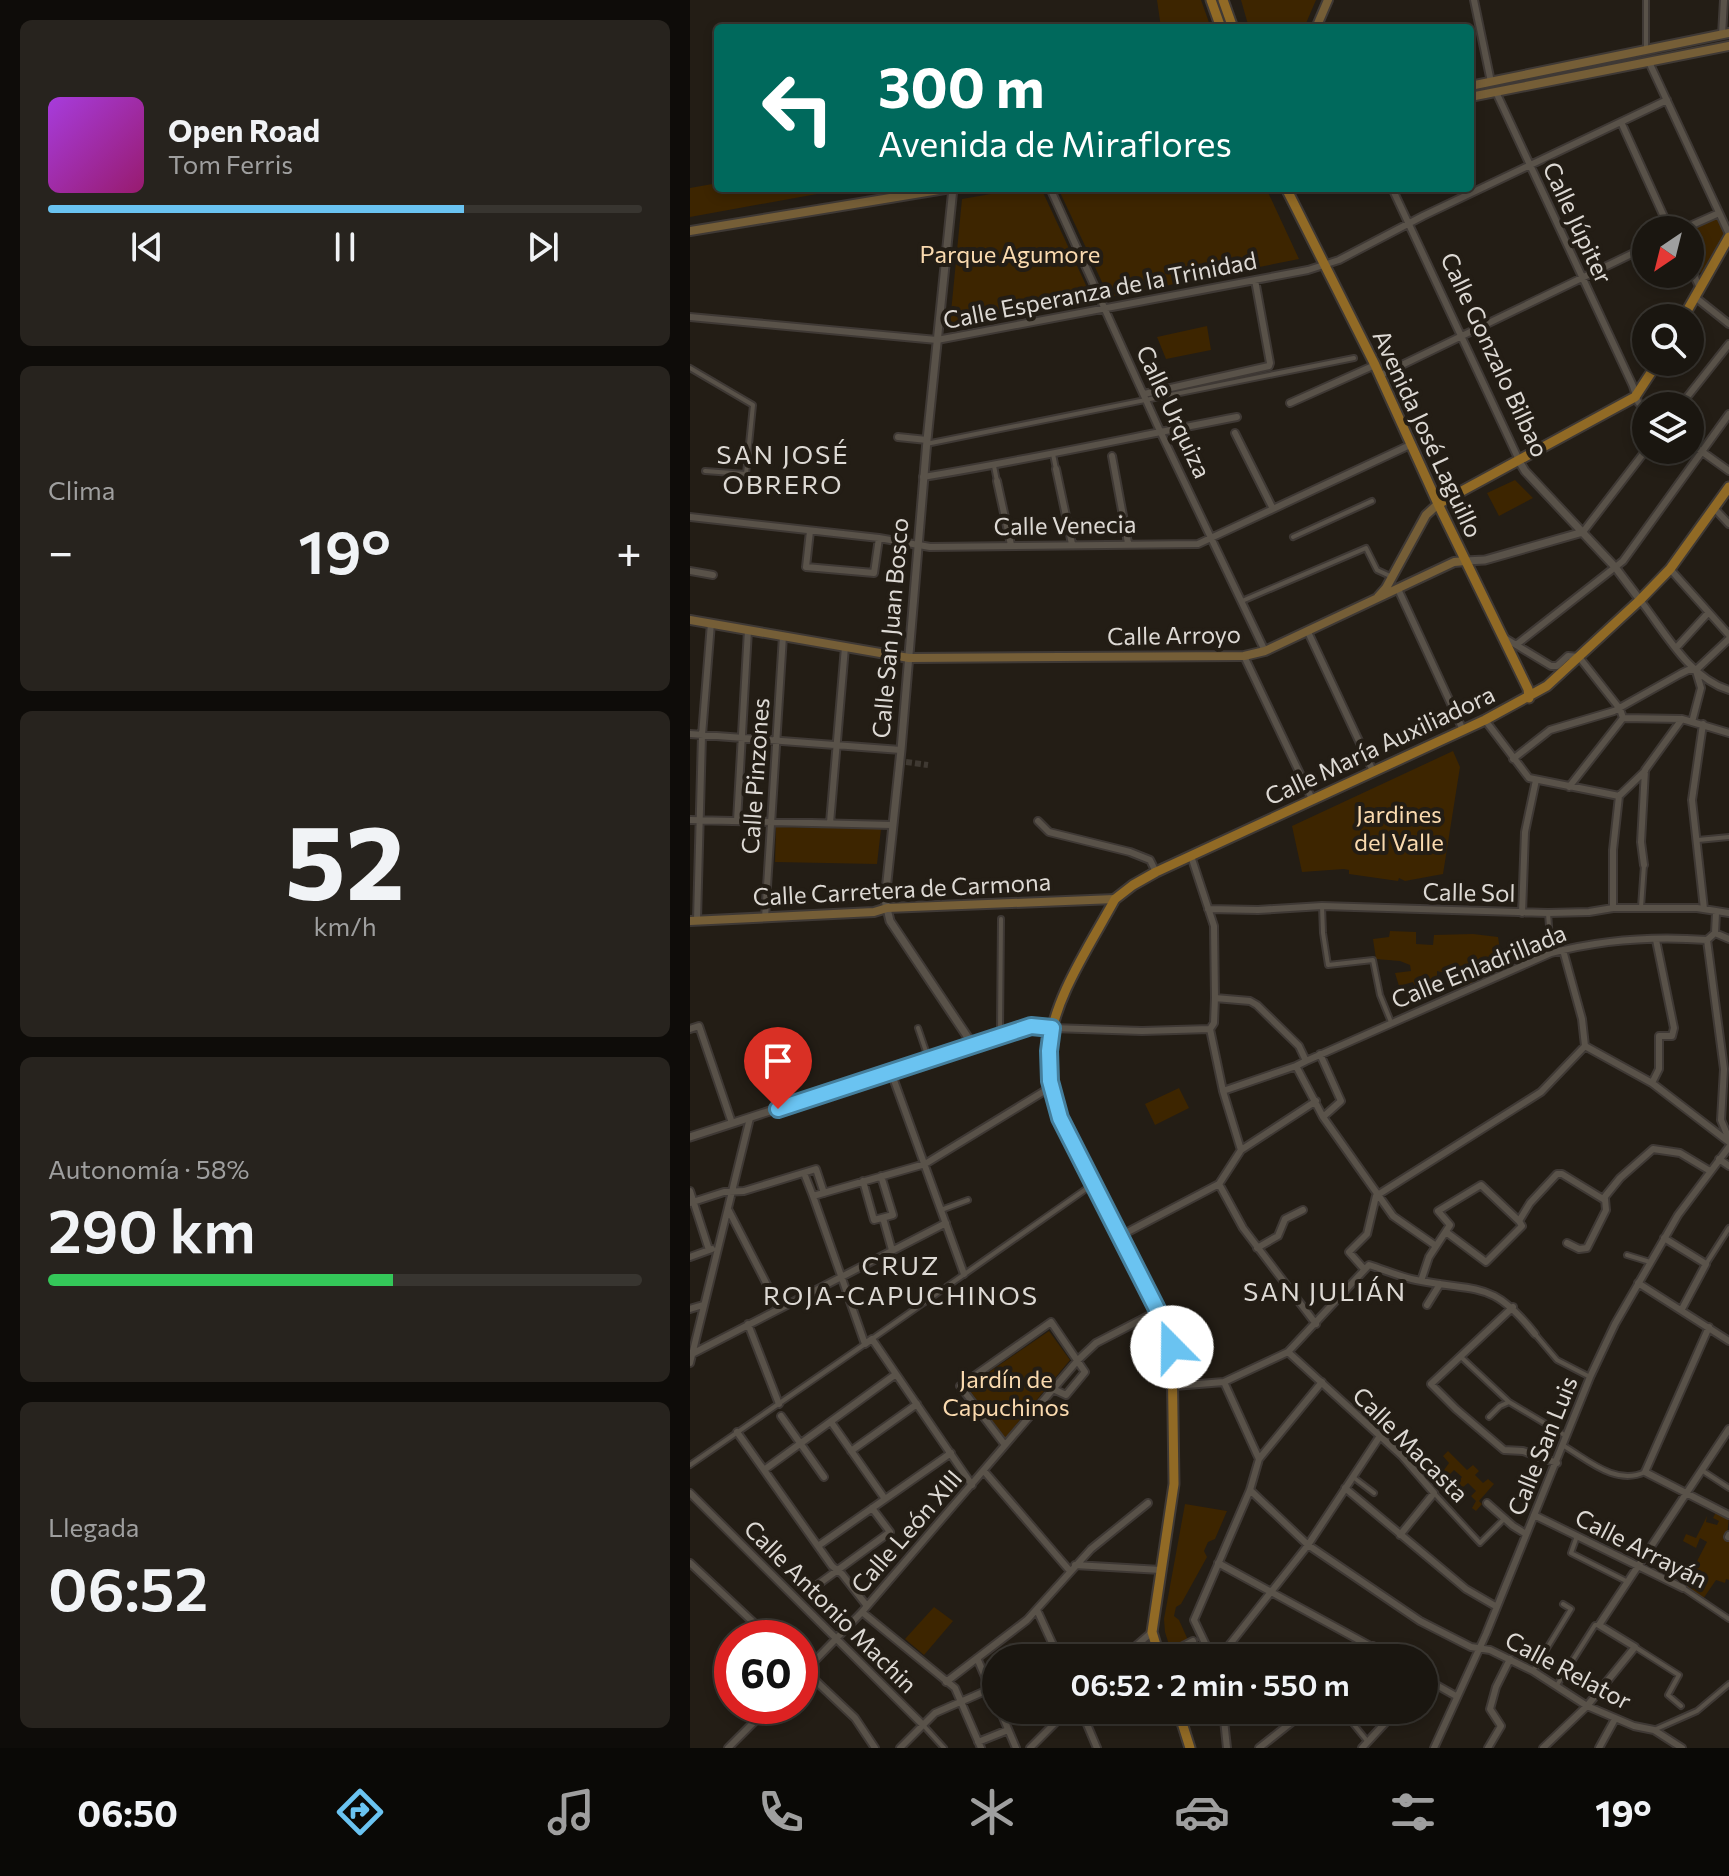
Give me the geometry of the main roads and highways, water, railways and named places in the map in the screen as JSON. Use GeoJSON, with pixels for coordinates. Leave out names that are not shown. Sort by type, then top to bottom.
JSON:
{"type":"FeatureCollection","features":[{"type":"Feature","properties":{"kind":"main road"},"geometry":{"type":"LineString","coordinates":[[1211,0],[1220,24]]}},
{"type":"Feature","properties":{"kind":"main road"},"geometry":{"type":"LineString","coordinates":[[1223,0],[1232,24]]}},
{"type":"Feature","properties":{"kind":"main road"},"geometry":{"type":"LineString","coordinates":[[1318,24],[1328,0]]}},
{"type":"Feature","properties":{"kind":"main road"},"geometry":{"type":"LineString","coordinates":[[1474,85],[1726,34]]}},
{"type":"Feature","properties":{"kind":"main road"},"geometry":{"type":"LineString","coordinates":[[1474,96],[1729,46]]}},
{"type":"Feature","properties":{"kind":"main road"},"geometry":{"type":"LineString","coordinates":[[690,231],[928,192]]}},
{"type":"Feature","properties":{"kind":"main road","name":"Avenida José Laguillo"},"geometry":{"type":"LineString","coordinates":[[1288,192],[1375,365],[1529,694]]}},
{"type":"Feature","properties":{"kind":"main road"},"geometry":{"type":"LineString","coordinates":[[1691,304],[1729,236]]}},
{"type":"Feature","properties":{"kind":"main road"},"geometry":{"type":"LineString","coordinates":[[1374,601],[1394,573],[1426,515],[1438,504],[1635,397],[1649,376]]}},
{"type":"Feature","properties":{"kind":"main road","name":"Calle María Auxiliadora"},"geometry":{"type":"LineString","coordinates":[[1111,899],[1156,872],[1485,720],[1529,694],[1640,600],[1670,569],[1729,487]]}},
{"type":"Feature","properties":{"kind":"main road","name":"Calle Arroyo"},"geometry":{"type":"LineString","coordinates":[[690,620],[909,658],[1244,656],[1265,651],[1454,562],[1465,561]]}},
{"type":"Feature","properties":{"kind":"main road"},"geometry":{"type":"LineString","coordinates":[[1111,899],[1063,998],[1052,1028],[1049,1051],[1051,1087],[1060,1118],[1158,1311],[1172,1347],[1174,1484],[1152,1632],[1156,1644]]}},
{"type":"Feature","properties":{"kind":"main road","name":"Calle Carretera de Carmona"},"geometry":{"type":"LineString","coordinates":[[693,920],[1111,899]]}},
{"type":"Feature","properties":{"kind":"main road"},"geometry":{"type":"LineString","coordinates":[[1182,1724],[1190,1748]]}},
{"type":"Feature","properties":{"kind":"tunnel"},"geometry":{"type":"LineString","coordinates":[[906,762],[928,765]]}},
{"type":"Feature","properties":{"kind":"district","name":"SAN JOSÉ OBRERO"},"geometry":{"type":"Point","coordinates":[783,470]}},
{"type":"Feature","properties":{"kind":"district","name":"CRUZ ROJA-CAPUCHINOS"},"geometry":{"type":"Point","coordinates":[901,1281]}},
{"type":"Feature","properties":{"kind":"district","name":"SAN JULIÁN"},"geometry":{"type":"Point","coordinates":[1325,1292]}},
{"type":"Feature","properties":{"kind":"park label","name":"Parque Agumore"},"geometry":{"type":"Point","coordinates":[1010,255]}},
{"type":"Feature","properties":{"kind":"park label","name":"Jardines del Valle"},"geometry":{"type":"Point","coordinates":[1399,829]}},
{"type":"Feature","properties":{"kind":"park label","name":"Jardín de Capuchinos"},"geometry":{"type":"Point","coordinates":[1006,1394]}}]}
